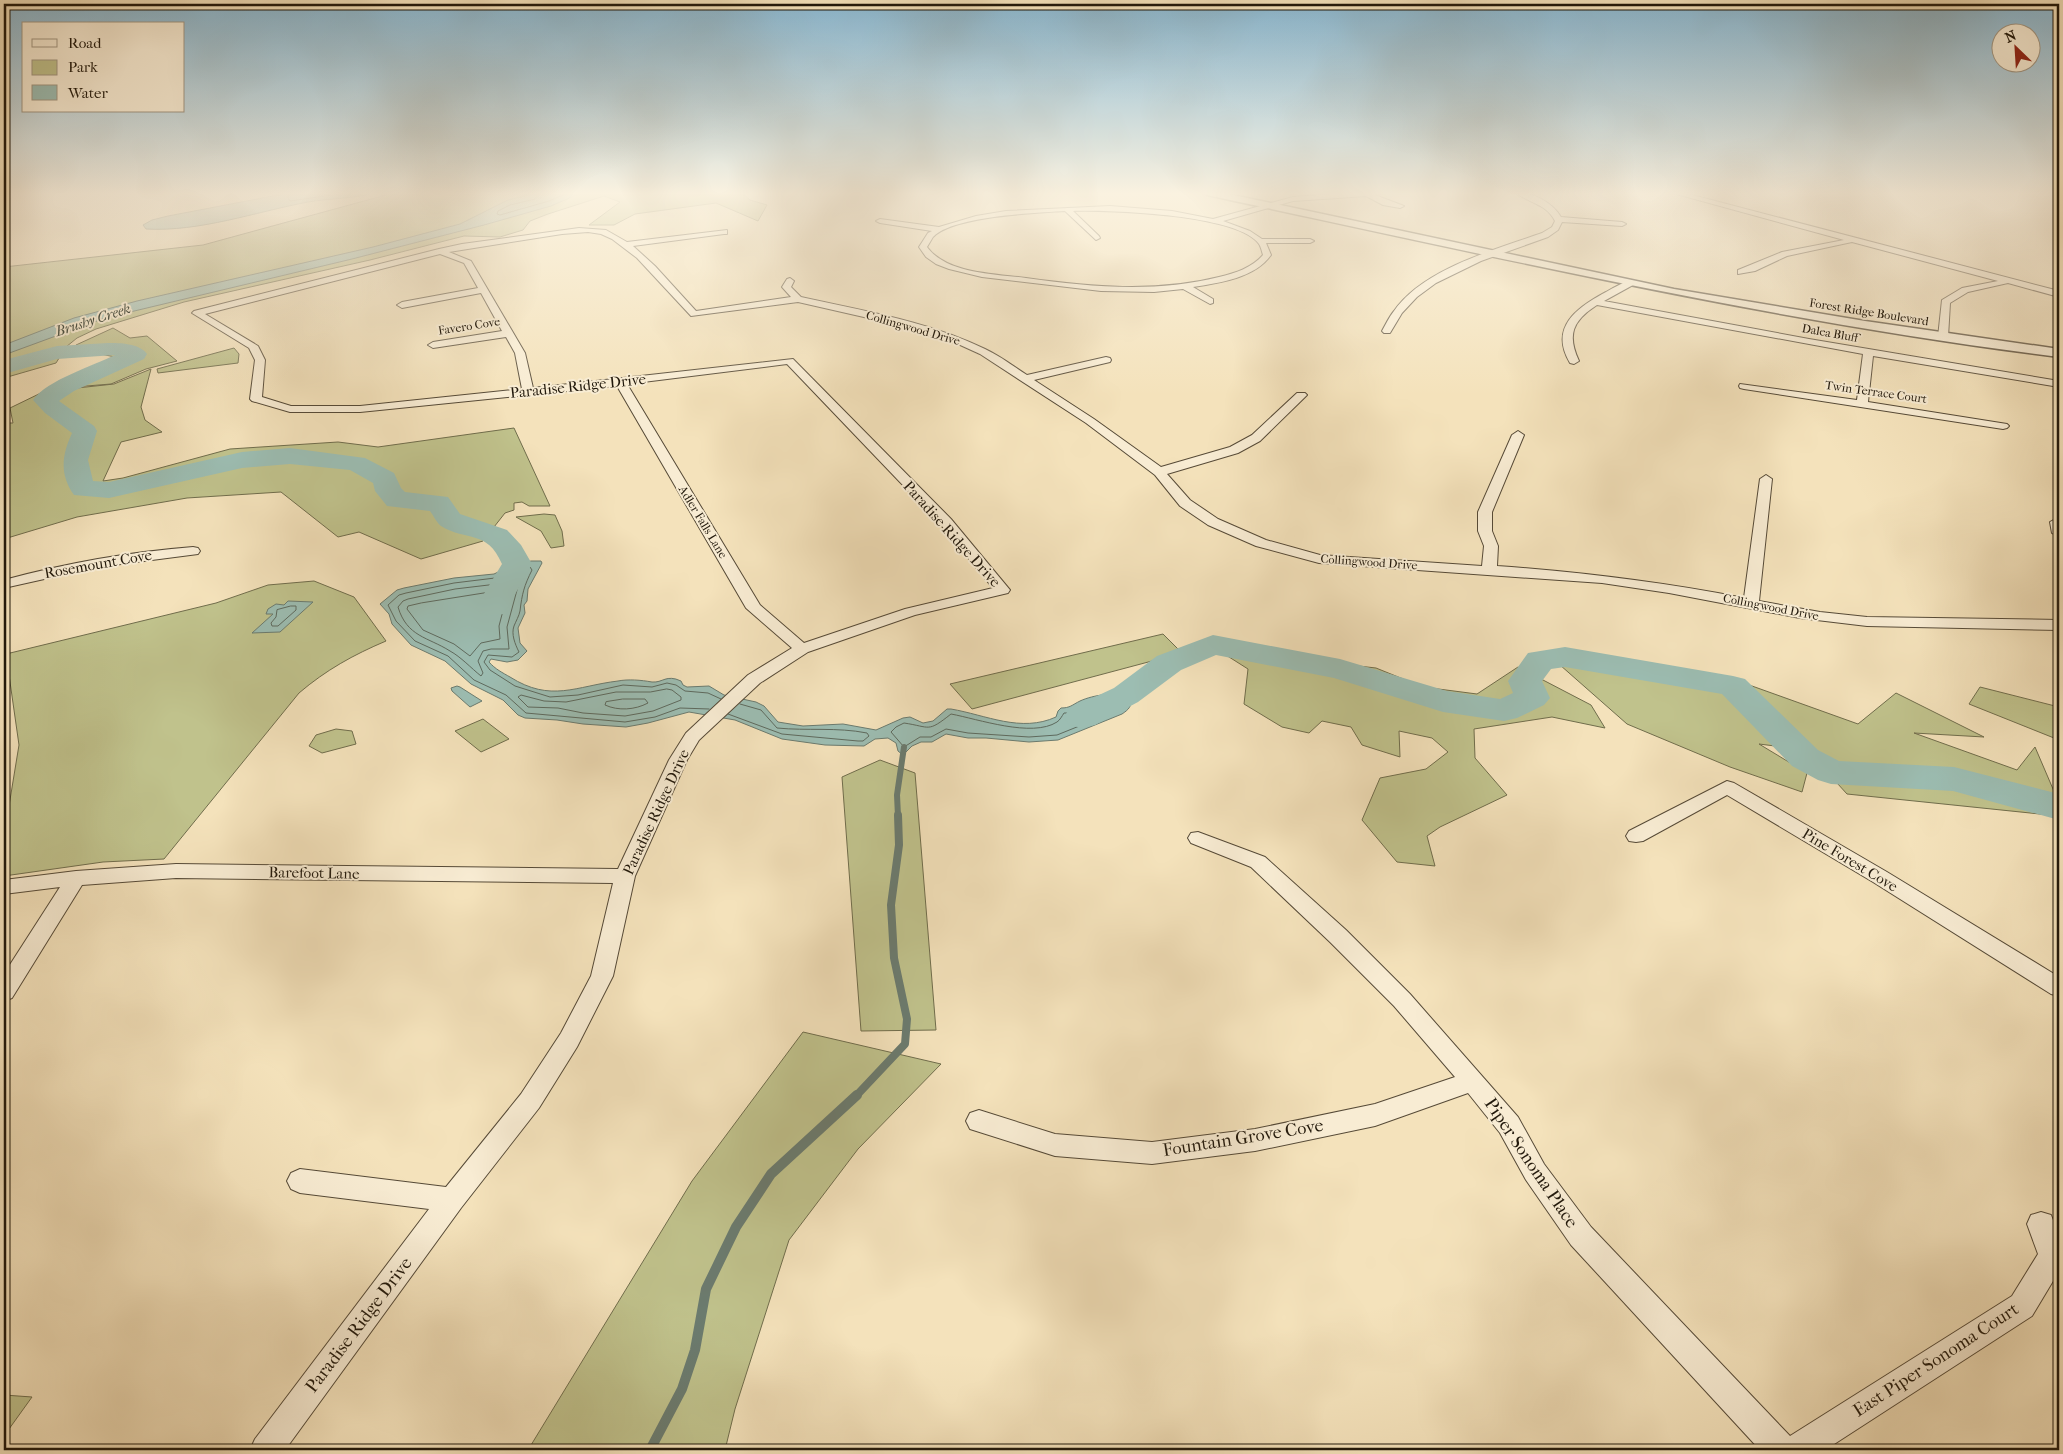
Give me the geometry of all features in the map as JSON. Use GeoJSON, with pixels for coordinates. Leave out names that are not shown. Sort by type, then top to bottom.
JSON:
{"type":"FeatureCollection","features":[{"type":"Feature","properties":{"kind":"street","name":"Collingwood Drive"},"geometry":{"type":"LineString","coordinates":[[197,312],[404,260]]}},
{"type":"Feature","properties":{"kind":"street"},"geometry":{"type":"LineString","coordinates":[[464,260],[467,261],[520,353],[528,391]]}},
{"type":"Feature","properties":{"kind":"street","name":"Collingwood Drive"},"geometry":{"type":"LineString","coordinates":[[643,260],[694,314],[798,298],[902,323],[962,342],[984,352],[1090,421],[1159,472],[1185,503],[1213,522],[1261,543],[1319,559],[1614,580],[1801,614],[1890,624],[2016,623],[2059,625]]}},
{"type":"Feature","properties":{"kind":"street"},"geometry":{"type":"LineString","coordinates":[[937,260],[970,272],[1090,288],[1141,289],[1184,286],[1225,278],[1254,267],[1264,260]]}},
{"type":"Feature","properties":{"kind":"street"},"geometry":{"type":"LineString","coordinates":[[1387,331],[1392,319],[1409,298],[1421,288],[1450,271],[1479,260]]}},
{"type":"Feature","properties":{"kind":"street","name":"Forest Ridge Boulevard"},"geometry":{"type":"LineString","coordinates":[[1521,260],[1630,284],[1809,316],[2059,353]]}},
{"type":"Feature","properties":{"kind":"street"},"geometry":{"type":"LineString","coordinates":[[1741,272],[1772,260]]}},
{"type":"Feature","properties":{"kind":"street"},"geometry":{"type":"LineString","coordinates":[[1930,260],[2059,294]]}},
{"type":"Feature","properties":{"kind":"street"},"geometry":{"type":"LineString","coordinates":[[790,281],[786,287],[798,298]]}},
{"type":"Feature","properties":{"kind":"street"},"geometry":{"type":"LineString","coordinates":[[1943,337],[1945,302],[1948,298],[1961,292],[2011,281]]}},
{"type":"Feature","properties":{"kind":"street"},"geometry":{"type":"LineString","coordinates":[[1574,361],[1568,346],[1569,328],[1580,313],[1630,284]]}},
{"type":"Feature","properties":{"kind":"street"},"geometry":{"type":"LineString","coordinates":[[1184,286],[1210,301]]}},
{"type":"Feature","properties":{"kind":"street"},"geometry":{"type":"LineString","coordinates":[[402,305],[484,290]]}},
{"type":"Feature","properties":{"kind":"street","name":"Dalea Bluff"},"geometry":{"type":"LineString","coordinates":[[1596,302],[1868,352],[2059,384]]}},
{"type":"Feature","properties":{"kind":"street","name":"Paradise Ridge Drive"},"geometry":{"type":"LineString","coordinates":[[197,312],[253,346],[260,360],[256,398],[290,410],[360,408],[620,382],[789,361],[946,522],[1003,590],[910,612],[802,649],[754,678],[692,737],[678,760],[625,876],[602,976],[569,1040],[530,1101],[452,1200],[266,1450]]}},
{"type":"Feature","properties":{"kind":"street","name":"Favero Cove"},"geometry":{"type":"LineString","coordinates":[[433,344],[509,333]]}},
{"type":"Feature","properties":{"kind":"street"},"geometry":{"type":"LineString","coordinates":[[1862,404],[1868,352]]}},
{"type":"Feature","properties":{"kind":"street"},"geometry":{"type":"LineString","coordinates":[[1025,379],[1106,360]]}},
{"type":"Feature","properties":{"kind":"street","name":"Adler Falls Lane"},"geometry":{"type":"LineString","coordinates":[[620,382],[754,608],[802,649]]}},
{"type":"Feature","properties":{"kind":"street","name":"Twin Terrace Court"},"geometry":{"type":"LineString","coordinates":[[1744,386],[2004,426]]}},
{"type":"Feature","properties":{"kind":"street"},"geometry":{"type":"LineString","coordinates":[[1159,472],[1234,450],[1256,438],[1301,395]]}},
{"type":"Feature","properties":{"kind":"street"},"geometry":{"type":"LineString","coordinates":[[1489,571],[1491,546],[1485,531],[1485,512],[1518,435]]}},
{"type":"Feature","properties":{"kind":"street"},"geometry":{"type":"LineString","coordinates":[[1752,604],[1766,479]]}},
{"type":"Feature","properties":{"kind":"street","name":"Rosemount Cove"},"geometry":{"type":"LineString","coordinates":[[4,584],[93,562],[143,555],[194,551]]}},
{"type":"Feature","properties":{"kind":"street","name":"Pine Forest Cove"},"geometry":{"type":"LineString","coordinates":[[1636,836],[1727,788],[1880,878],[2059,988]]}},
{"type":"Feature","properties":{"kind":"street","name":"Piper Sonoma Place"},"geometry":{"type":"LineString","coordinates":[[1198,838],[1258,862],[1338,936],[1402,1000],[1509,1125],[1535,1172],[1581,1236],[1781,1450]]}},
{"type":"Feature","properties":{"kind":"street","name":"Barefoot Lane"},"geometry":{"type":"LineString","coordinates":[[4,887],[76,878],[176,871],[625,876]]}},
{"type":"Feature","properties":{"kind":"street"},"geometry":{"type":"LineString","coordinates":[[4,992],[76,878]]}},
{"type":"Feature","properties":{"kind":"street","name":"Fountain Grove Cove"},"geometry":{"type":"LineString","coordinates":[[979,1121],[1055,1145],[1152,1153],[1254,1140],[1375,1116],[1473,1081]]}},
{"type":"Feature","properties":{"kind":"street"},"geometry":{"type":"LineString","coordinates":[[300,1181],[452,1200]]}},
{"type":"Feature","properties":{"kind":"street","name":"East Piper Sonoma Court"},"geometry":{"type":"LineString","coordinates":[[1797,1450],[2022,1306],[2053,1256],[2041,1224]]}},
{"type":"Feature","properties":{"kind":"green space"},"geometry":{"type":"Polygon","coordinates":[[[69,260],[371,260],[184,302],[96,329],[77,338],[66,347],[56,363],[4,378],[4,267],[69,260]]]}},
{"type":"Feature","properties":{"kind":"green space"},"geometry":{"type":"Polygon","coordinates":[[[113,328],[130,338],[147,336],[177,361],[146,369],[111,384],[74,387],[86,370],[115,357],[77,349],[76,345],[113,328]]]}},
{"type":"Feature","properties":{"kind":"green space"},"geometry":{"type":"Polygon","coordinates":[[[234,348],[239,354],[238,363],[158,373],[157,369],[234,348]]]}},
{"type":"Feature","properties":{"kind":"green space"},"geometry":{"type":"Polygon","coordinates":[[[151,369],[141,407],[145,420],[162,432],[121,442],[103,481],[123,478],[230,449],[338,442],[378,447],[514,428],[550,506],[529,506],[522,502],[514,503],[514,510],[505,513],[483,541],[421,559],[359,532],[338,537],[281,492],[187,498],[77,517],[4,539],[4,423],[13,423],[10,408],[78,375],[71,389],[60,395],[77,388],[114,384],[151,369]]]}},
{"type":"Feature","properties":{"kind":"green space"},"geometry":{"type":"Polygon","coordinates":[[[544,514],[555,515],[562,531],[564,546],[551,548],[541,531],[516,517],[544,514]]]}},
{"type":"Feature","properties":{"kind":"green space"},"geometry":{"type":"Polygon","coordinates":[[[314,581],[354,597],[386,641],[340,664],[319,677],[299,693],[164,859],[103,862],[4,876],[4,821],[8,812],[19,745],[6,654],[216,603],[268,585],[314,581]]]}},
{"type":"Feature","properties":{"kind":"green space"},"geometry":{"type":"Polygon","coordinates":[[[1163,634],[1182,653],[972,709],[950,684],[1163,634]]]}},
{"type":"Feature","properties":{"kind":"green space"},"geometry":{"type":"Polygon","coordinates":[[[1218,650],[1376,668],[1423,687],[1477,694],[1518,667],[1591,705],[1605,728],[1552,717],[1474,729],[1475,758],[1507,795],[1440,827],[1427,836],[1435,866],[1397,862],[1362,820],[1380,778],[1426,769],[1448,752],[1432,738],[1399,731],[1400,757],[1362,745],[1351,727],[1322,721],[1309,733],[1282,727],[1244,704],[1248,669],[1218,650]]]}},
{"type":"Feature","properties":{"kind":"green space"},"geometry":{"type":"Polygon","coordinates":[[[1560,665],[1752,686],[1858,724],[1896,693],[1984,737],[1914,733],[2017,770],[2035,747],[2059,803],[2059,816],[1847,794],[1807,750],[1759,744],[1807,773],[1802,792],[1730,767],[1627,724],[1560,665]]]}},
{"type":"Feature","properties":{"kind":"green space"},"geometry":{"type":"Polygon","coordinates":[[[1980,687],[2059,707],[2059,740],[1969,704],[1980,687]]]}},
{"type":"Feature","properties":{"kind":"green space"},"geometry":{"type":"Polygon","coordinates":[[[483,719],[509,739],[481,752],[455,731],[483,719]]]}},
{"type":"Feature","properties":{"kind":"green space"},"geometry":{"type":"Polygon","coordinates":[[[336,729],[352,731],[356,744],[322,753],[309,746],[316,735],[336,729]]]}},
{"type":"Feature","properties":{"kind":"green space"},"geometry":{"type":"Polygon","coordinates":[[[880,760],[915,773],[936,1030],[861,1031],[842,777],[880,760]]]}},
{"type":"Feature","properties":{"kind":"green space"},"geometry":{"type":"Polygon","coordinates":[[[803,1032],[941,1064],[858,1149],[789,1240],[735,1409],[725,1450],[528,1450],[692,1181],[803,1032]]]}},
{"type":"Feature","properties":{"kind":"green space"},"geometry":{"type":"Polygon","coordinates":[[[4,1395],[32,1397],[4,1436],[4,1395]]]}},
{"type":"Feature","properties":{"kind":"water","name":"Brushy Creek"},"geometry":{"type":"Polygon","coordinates":[[[317,260],[348,260],[105,318],[4,355],[4,345],[74,318],[137,301],[317,260]]]}},
{"type":"Feature","properties":{"kind":"water"},"geometry":{"type":"Polygon","coordinates":[[[531,561],[541,561],[542,563],[528,589],[527,601],[524,605],[525,613],[518,628],[520,643],[527,651],[518,660],[507,662],[491,659],[489,662],[496,669],[510,677],[538,689],[564,691],[622,680],[656,682],[672,678],[681,681],[687,687],[709,686],[724,695],[756,702],[764,706],[778,722],[803,726],[843,724],[876,730],[903,718],[910,717],[923,723],[933,721],[947,709],[1004,721],[1030,723],[1056,717],[1061,708],[1069,707],[1085,699],[1098,696],[1112,694],[1125,696],[1130,698],[1130,706],[1122,714],[1058,740],[1029,742],[968,738],[946,734],[932,742],[921,742],[912,746],[903,755],[898,751],[896,743],[888,738],[875,739],[864,746],[825,745],[782,739],[735,720],[689,712],[626,727],[525,718],[518,715],[503,700],[471,684],[445,661],[411,645],[392,624],[389,614],[380,604],[397,590],[404,588],[454,578],[494,574],[511,566],[531,561]]]}},
{"type":"Feature","properties":{"kind":"water"},"geometry":{"type":"Polygon","coordinates":[[[288,601],[313,602],[280,632],[252,633],[273,614],[266,614],[268,609],[276,604],[284,605],[288,601]]]}},
{"type":"Feature","properties":{"kind":"water"},"geometry":{"type":"Polygon","coordinates":[[[457,686],[482,701],[470,707],[452,691],[451,688],[457,686]]]}},
{"type":"Feature","properties":{"kind":"waterway"},"geometry":{"type":"LineString","coordinates":[[4,367],[43,355],[80,350],[120,349],[136,354],[66,386],[45,400],[85,431],[75,460],[75,466],[83,489],[109,490],[242,460],[290,456],[356,463],[385,479],[388,491],[397,500],[438,503],[450,520],[497,536],[511,551],[517,564],[492,607]]}},
{"type":"Feature","properties":{"kind":"waterway"},"geometry":{"type":"LineString","coordinates":[[1082,717],[1126,695],[1169,663],[1213,645],[1340,669],[1443,701],[1504,710],[1532,698],[1525,681],[1540,660],[1565,657],[1733,686],[1805,758],[1831,772],[1954,779],[2059,807]]}},
{"type":"Feature","properties":{"kind":"waterway"},"geometry":{"type":"LineString","coordinates":[[898,816],[897,795],[904,747]]}},
{"type":"Feature","properties":{"kind":"waterway"},"geometry":{"type":"LineString","coordinates":[[857,1095],[905,1044],[907,1019],[894,958],[891,905],[899,845],[898,815]]}},
{"type":"Feature","properties":{"kind":"waterway"},"geometry":{"type":"LineString","coordinates":[[650,1450],[682,1389],[695,1350],[706,1289],[736,1227],[771,1174],[857,1095]]}}]}
